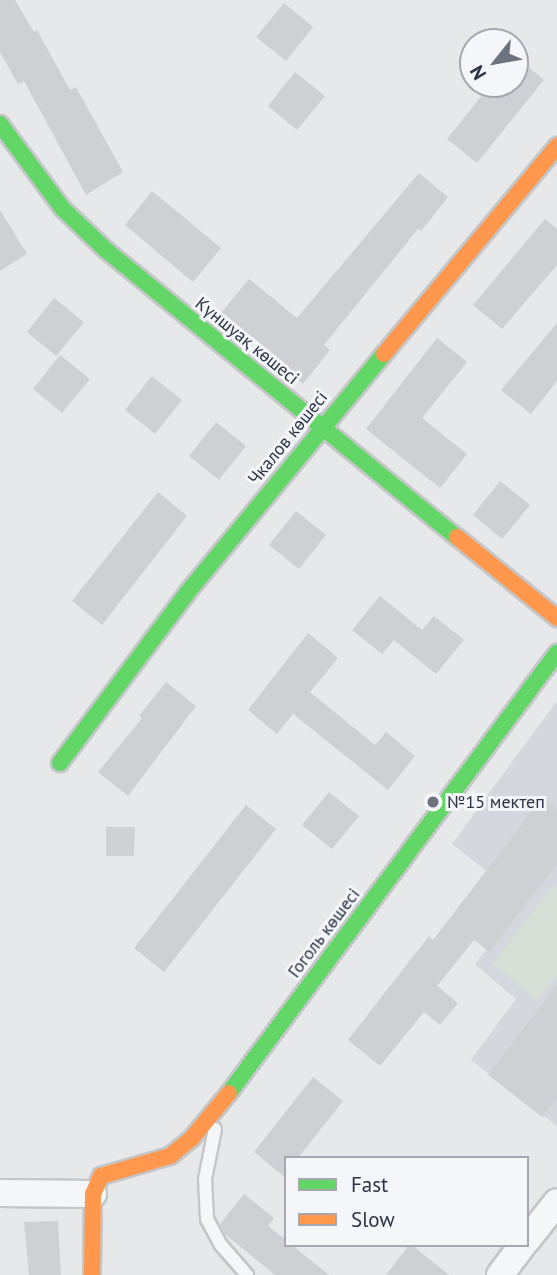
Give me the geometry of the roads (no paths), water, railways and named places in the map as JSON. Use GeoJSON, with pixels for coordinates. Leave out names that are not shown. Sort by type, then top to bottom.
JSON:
{"type":"FeatureCollection","features":[{"type":"Feature","properties":{"kind":"street","name":"Күншуақ көшесі"},"geometry":{"type":"LineString","coordinates":[[0,124],[63,209],[107,251],[557,618]]}},
{"type":"Feature","properties":{"kind":"street","name":"Чкалов көшесі"},"geometry":{"type":"LineString","coordinates":[[60,763],[187,593],[557,145]]}},
{"type":"Feature","properties":{"kind":"street","name":"Гоголь көшесі"},"geometry":{"type":"LineString","coordinates":[[97,1185],[170,1156],[192,1138],[221,1104],[557,653]]}},
{"type":"Feature","properties":{"kind":"street"},"geometry":{"type":"LineString","coordinates":[[0,1193],[97,1185],[92,1275]]}},
{"type":"Feature","properties":{"kind":"street"},"geometry":{"type":"LineString","coordinates":[[529,1237],[557,1202]]}},
{"type":"Feature","properties":{"kind":"street"},"geometry":{"type":"LineString","coordinates":[[500,1275],[521,1247]]}},
{"type":"Feature","properties":{"kind":"lane"},"geometry":{"type":"LineString","coordinates":[[221,1104],[205,1179],[207,1219],[221,1245],[247,1275]]}},
{"type":"Feature","properties":{"kind":"place","name":"№15 мектеп"},"geometry":{"type":"Point","coordinates":[433,802]}}]}
